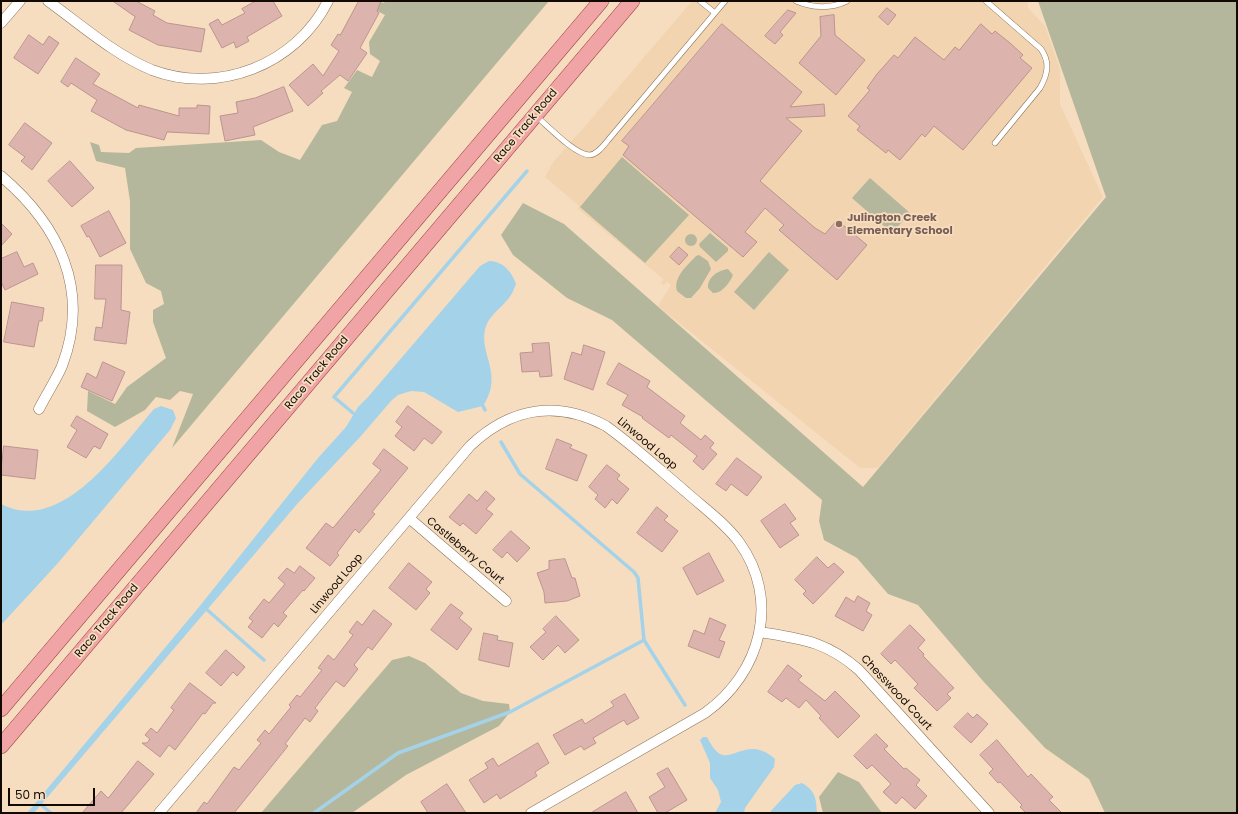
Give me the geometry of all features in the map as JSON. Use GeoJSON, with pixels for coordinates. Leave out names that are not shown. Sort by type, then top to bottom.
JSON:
{"type":"FeatureCollection","features":[{"type":"Feature","properties":{"kind":"main road"},"geometry":{"type":"LineString","coordinates":[[1,709],[601,1]]}},
{"type":"Feature","properties":{"kind":"main road","name":"Race Track Road"},"geometry":{"type":"LineString","coordinates":[[1,746],[632,1]]}},
{"type":"Feature","properties":{"kind":"main road"},"geometry":{"type":"LineString","coordinates":[[534,80],[533,99],[536,115]]}},
{"type":"Feature","properties":{"kind":"street"},"geometry":{"type":"LineString","coordinates":[[1,23],[20,1]]}},
{"type":"Feature","properties":{"kind":"street"},"geometry":{"type":"LineString","coordinates":[[48,1],[123,55],[137,63],[168,74],[200,79],[237,75],[272,60],[303,36],[316,20],[328,1]]}},
{"type":"Feature","properties":{"kind":"street"},"geometry":{"type":"LineString","coordinates":[[1,176],[27,200],[40,215],[60,248],[69,275],[72,312],[67,349],[62,366],[39,408]]}},
{"type":"Feature","properties":{"kind":"street","name":"Linwood Loop"},"geometry":{"type":"LineString","coordinates":[[159,813],[470,446],[496,424],[528,412],[561,411],[592,419],[619,436],[727,528],[739,542],[754,570],[759,587],[762,614],[760,632],[755,650],[746,670],[730,692],[718,704],[706,713],[531,813]]}},
{"type":"Feature","properties":{"kind":"street","name":"Castleberry Court"},"geometry":{"type":"LineString","coordinates":[[409,518],[506,601]]}},
{"type":"Feature","properties":{"kind":"street","name":"Chesswood Court"},"geometry":{"type":"LineString","coordinates":[[760,632],[804,639],[822,645],[845,657],[859,670],[989,813]]}},
{"type":"Feature","properties":{"kind":"lane"},"geometry":{"type":"LineString","coordinates":[[700,1],[715,13]]}},
{"type":"Feature","properties":{"kind":"lane"},"geometry":{"type":"LineString","coordinates":[[536,115],[577,150],[590,154],[595,153],[609,139],[725,1]]}},
{"type":"Feature","properties":{"kind":"lane"},"geometry":{"type":"LineString","coordinates":[[796,1],[818,7],[835,5],[848,1]]}},
{"type":"Feature","properties":{"kind":"lane"},"geometry":{"type":"LineString","coordinates":[[986,1],[1036,44],[1044,53],[1048,66],[1040,88],[995,143]]}},
{"type":"Feature","properties":{"kind":"shaded area","name":"Julington Creek Elementary School"},"geometry":{"type":"Polygon","coordinates":[[[692,1],[1028,1],[1028,8],[1045,26],[1060,69],[1060,104],[1103,197],[878,468],[860,468],[658,306],[671,285],[667,282],[664,285],[661,283],[663,279],[578,209],[579,206],[545,177],[553,162],[692,1]]]}},
{"type":"Feature","properties":{"kind":"green space"},"geometry":{"type":"Polygon","coordinates":[[[377,1],[384,3],[385,1],[549,1],[172,448],[193,394],[180,391],[170,400],[156,397],[145,410],[115,427],[87,411],[88,391],[115,404],[127,387],[166,358],[153,322],[153,310],[164,304],[161,291],[146,283],[130,249],[130,201],[125,168],[96,161],[90,142],[99,145],[101,152],[129,153],[136,148],[261,140],[279,152],[300,160],[322,125],[337,121],[352,92],[344,88],[357,70],[372,77],[380,61],[370,54],[369,42],[385,15],[365,5],[377,1]]]}},
{"type":"Feature","properties":{"kind":"green space"},"geometry":{"type":"Polygon","coordinates":[[[1038,1],[1237,1],[1237,813],[1105,813],[1089,779],[1045,748],[983,681],[918,605],[888,594],[857,558],[824,540],[819,521],[822,500],[612,320],[567,298],[513,255],[501,235],[523,203],[564,224],[863,487],[1106,197],[1038,1]]]}},
{"type":"Feature","properties":{"kind":"green space"},"geometry":{"type":"Polygon","coordinates":[[[622,157],[689,215],[645,263],[580,207],[622,157]]]}},
{"type":"Feature","properties":{"kind":"green space"},"geometry":{"type":"Polygon","coordinates":[[[870,178],[910,213],[892,233],[852,198],[870,178]]]}},
{"type":"Feature","properties":{"kind":"green space"},"geometry":{"type":"Polygon","coordinates":[[[710,233],[728,248],[728,251],[716,262],[700,247],[699,244],[710,233]]]}},
{"type":"Feature","properties":{"kind":"green space"},"geometry":{"type":"Polygon","coordinates":[[[693,234],[696,235],[696,245],[689,246],[686,245],[685,238],[686,235],[693,234]]]}},
{"type":"Feature","properties":{"kind":"green space"},"geometry":{"type":"Polygon","coordinates":[[[769,252],[789,270],[754,310],[734,292],[769,252]]]}},
{"type":"Feature","properties":{"kind":"green space"},"geometry":{"type":"Polygon","coordinates":[[[699,255],[708,261],[711,269],[700,288],[691,298],[686,298],[677,291],[677,281],[685,268],[696,256],[699,255]]]}},
{"type":"Feature","properties":{"kind":"green space"},"geometry":{"type":"Polygon","coordinates":[[[728,269],[733,275],[730,281],[720,292],[713,293],[708,288],[709,281],[717,273],[728,269]]]}},
{"type":"Feature","properties":{"kind":"green space"},"geometry":{"type":"Polygon","coordinates":[[[409,656],[425,663],[461,693],[483,701],[509,704],[510,712],[499,726],[406,775],[352,813],[261,813],[392,660],[409,656]]]}},
{"type":"Feature","properties":{"kind":"green space"},"geometry":{"type":"Polygon","coordinates":[[[838,772],[859,782],[882,813],[823,813],[819,797],[838,772]]]}},
{"type":"Feature","properties":{"kind":"water"},"geometry":{"type":"Polygon","coordinates":[[[489,261],[494,261],[503,265],[512,275],[516,284],[509,298],[493,315],[486,326],[484,336],[491,373],[491,383],[489,394],[483,406],[458,412],[424,392],[411,391],[398,395],[391,401],[361,436],[298,503],[34,813],[27,813],[199,607],[318,458],[346,427],[358,407],[480,266],[489,261]]]}},
{"type":"Feature","properties":{"kind":"water"},"geometry":{"type":"Polygon","coordinates":[[[161,406],[173,410],[176,418],[170,430],[58,563],[1,625],[1,504],[24,511],[46,508],[67,498],[88,483],[107,465],[154,409],[161,406]]]}},
{"type":"Feature","properties":{"kind":"water"},"geometry":{"type":"Polygon","coordinates":[[[703,737],[707,737],[716,751],[720,754],[731,754],[750,749],[766,752],[775,759],[774,767],[745,808],[744,813],[715,813],[721,802],[718,790],[710,778],[710,763],[700,740],[703,737]]]}},
{"type":"Feature","properties":{"kind":"water"},"geometry":{"type":"Polygon","coordinates":[[[802,783],[813,792],[817,813],[769,813],[795,785],[802,783]]]}},
{"type":"Feature","properties":{"kind":"building"},"geometry":{"type":"Polygon","coordinates":[[[113,1],[136,1],[155,11],[153,15],[167,23],[205,29],[201,52],[158,45],[129,30],[135,17],[113,1]]]}},
{"type":"Feature","properties":{"kind":"building"},"geometry":{"type":"Polygon","coordinates":[[[256,1],[273,1],[282,16],[247,37],[249,41],[236,48],[234,42],[222,48],[209,24],[218,19],[222,25],[245,13],[242,9],[256,1]]]}},
{"type":"Feature","properties":{"kind":"building"},"geometry":{"type":"Polygon","coordinates":[[[359,1],[381,1],[377,11],[379,13],[360,48],[367,53],[348,81],[340,75],[321,91],[323,93],[308,106],[289,85],[313,64],[323,76],[339,51],[331,45],[338,34],[340,35],[359,1]]]}},
{"type":"Feature","properties":{"kind":"building"},"geometry":{"type":"Polygon","coordinates":[[[887,8],[896,15],[888,25],[879,17],[887,8]]]}},
{"type":"Feature","properties":{"kind":"building"},"geometry":{"type":"Polygon","coordinates":[[[788,10],[796,13],[780,32],[783,35],[775,44],[765,36],[788,10]]]}},
{"type":"Feature","properties":{"kind":"building"},"geometry":{"type":"Polygon","coordinates":[[[834,15],[835,35],[865,60],[836,95],[799,63],[821,36],[820,17],[834,15]]]}},
{"type":"Feature","properties":{"kind":"building"},"geometry":{"type":"Polygon","coordinates":[[[722,24],[802,92],[790,107],[824,104],[825,116],[786,118],[802,131],[760,181],[815,228],[825,234],[837,220],[867,245],[837,280],[779,230],[784,225],[765,208],[745,232],[757,242],[743,257],[623,155],[629,146],[622,141],[722,24]]]}},
{"type":"Feature","properties":{"kind":"building"},"geometry":{"type":"Polygon","coordinates":[[[981,24],[992,34],[995,31],[1010,43],[1023,55],[1020,58],[1032,68],[963,150],[934,126],[925,137],[922,134],[900,160],[888,150],[886,153],[857,130],[860,126],[848,116],[870,90],[867,88],[877,74],[894,55],[898,58],[915,37],[944,60],[955,47],[959,50],[981,24]]]}},
{"type":"Feature","properties":{"kind":"building"},"geometry":{"type":"Polygon","coordinates":[[[29,35],[43,45],[49,36],[59,43],[38,74],[14,58],[29,35]]]}},
{"type":"Feature","properties":{"kind":"building"},"geometry":{"type":"Polygon","coordinates":[[[76,58],[100,74],[93,84],[138,108],[139,105],[179,116],[179,108],[197,108],[197,105],[210,106],[209,134],[167,132],[164,140],[126,130],[91,111],[97,100],[71,83],[68,87],[61,82],[76,58]]]}},
{"type":"Feature","properties":{"kind":"building"},"geometry":{"type":"Polygon","coordinates":[[[284,87],[293,111],[253,127],[255,135],[225,141],[220,116],[238,113],[236,102],[255,98],[284,87]]]}},
{"type":"Feature","properties":{"kind":"building"},"geometry":{"type":"Polygon","coordinates":[[[25,123],[52,143],[32,170],[21,161],[25,157],[9,145],[25,123]]]}},
{"type":"Feature","properties":{"kind":"building"},"geometry":{"type":"Polygon","coordinates":[[[70,161],[94,188],[72,207],[48,181],[70,161]]]}},
{"type":"Feature","properties":{"kind":"building"},"geometry":{"type":"Polygon","coordinates":[[[109,211],[126,243],[100,257],[89,236],[87,237],[81,226],[109,211]]]}},
{"type":"Feature","properties":{"kind":"building"},"geometry":{"type":"Polygon","coordinates":[[[1,223],[12,234],[1,246],[1,223]]]}},
{"type":"Feature","properties":{"kind":"building"},"geometry":{"type":"Polygon","coordinates":[[[679,247],[688,255],[679,265],[670,257],[679,247]]]}},
{"type":"Feature","properties":{"kind":"building"},"geometry":{"type":"Polygon","coordinates":[[[17,252],[24,267],[33,263],[38,274],[5,290],[1,282],[1,259],[17,252]]]}},
{"type":"Feature","properties":{"kind":"building"},"geometry":{"type":"Polygon","coordinates":[[[96,265],[122,265],[121,310],[130,312],[126,344],[94,340],[96,327],[102,328],[106,299],[95,299],[96,265]]]}},
{"type":"Feature","properties":{"kind":"building"},"geometry":{"type":"Polygon","coordinates":[[[12,302],[44,308],[42,321],[39,321],[34,347],[4,342],[12,302]]]}},
{"type":"Feature","properties":{"kind":"building"},"geometry":{"type":"Polygon","coordinates":[[[549,343],[552,376],[540,377],[539,371],[522,372],[520,353],[533,352],[532,344],[549,343]]]}},
{"type":"Feature","properties":{"kind":"building"},"geometry":{"type":"Polygon","coordinates":[[[584,345],[605,352],[593,390],[564,379],[572,352],[581,355],[584,345]]]}},
{"type":"Feature","properties":{"kind":"building"},"geometry":{"type":"Polygon","coordinates":[[[103,362],[125,372],[112,401],[81,387],[87,373],[96,378],[103,362]]]}},
{"type":"Feature","properties":{"kind":"building"},"geometry":{"type":"Polygon","coordinates":[[[619,363],[650,381],[647,387],[685,416],[680,423],[701,440],[705,435],[714,443],[710,448],[717,454],[703,470],[693,461],[697,456],[671,435],[669,438],[642,418],[643,417],[622,405],[628,395],[607,384],[619,363]]]}},
{"type":"Feature","properties":{"kind":"building"},"geometry":{"type":"Polygon","coordinates":[[[408,406],[442,432],[432,444],[424,438],[414,451],[395,436],[402,427],[396,422],[408,406]]]}},
{"type":"Feature","properties":{"kind":"building"},"geometry":{"type":"Polygon","coordinates":[[[77,416],[108,434],[100,449],[94,446],[86,458],[67,447],[77,430],[71,426],[77,416]]]}},
{"type":"Feature","properties":{"kind":"building"},"geometry":{"type":"Polygon","coordinates":[[[557,439],[572,445],[570,448],[587,455],[577,481],[546,469],[557,439]]]}},
{"type":"Feature","properties":{"kind":"building"},"geometry":{"type":"Polygon","coordinates":[[[4,446],[38,450],[35,479],[1,475],[4,446]]]}},
{"type":"Feature","properties":{"kind":"building"},"geometry":{"type":"Polygon","coordinates":[[[384,449],[408,468],[372,512],[375,514],[359,533],[355,529],[337,553],[339,555],[330,566],[306,548],[326,523],[333,528],[381,470],[373,464],[384,449]]]}},
{"type":"Feature","properties":{"kind":"building"},"geometry":{"type":"Polygon","coordinates":[[[737,458],[762,477],[747,496],[731,484],[726,491],[716,484],[737,458]]]}},
{"type":"Feature","properties":{"kind":"building"},"geometry":{"type":"Polygon","coordinates":[[[607,465],[620,475],[617,479],[629,489],[617,504],[612,499],[605,508],[595,499],[598,495],[589,487],[607,465]]]}},
{"type":"Feature","properties":{"kind":"building"},"geometry":{"type":"Polygon","coordinates":[[[486,491],[495,499],[486,509],[493,514],[476,534],[463,523],[460,526],[449,517],[469,494],[477,501],[486,491]]]}},
{"type":"Feature","properties":{"kind":"building"},"geometry":{"type":"Polygon","coordinates":[[[785,504],[796,519],[790,523],[799,535],[780,548],[761,521],[785,504]]]}},
{"type":"Feature","properties":{"kind":"building"},"geometry":{"type":"Polygon","coordinates":[[[657,507],[668,516],[664,520],[678,531],[662,552],[637,533],[657,507]]]}},
{"type":"Feature","properties":{"kind":"building"},"geometry":{"type":"Polygon","coordinates":[[[511,531],[530,548],[517,562],[507,552],[502,558],[493,550],[511,531]]]}},
{"type":"Feature","properties":{"kind":"building"},"geometry":{"type":"Polygon","coordinates":[[[709,553],[724,581],[697,595],[683,568],[709,553]]]}},
{"type":"Feature","properties":{"kind":"building"},"geometry":{"type":"Polygon","coordinates":[[[817,557],[828,568],[834,563],[844,572],[813,604],[803,594],[806,591],[795,580],[817,557]]]}},
{"type":"Feature","properties":{"kind":"building"},"geometry":{"type":"Polygon","coordinates":[[[565,559],[572,578],[575,578],[580,596],[567,601],[545,603],[544,592],[537,573],[549,569],[549,561],[565,559]]]}},
{"type":"Feature","properties":{"kind":"building"},"geometry":{"type":"Polygon","coordinates":[[[409,563],[432,582],[426,589],[430,593],[416,610],[389,588],[409,563]]]}},
{"type":"Feature","properties":{"kind":"building"},"geometry":{"type":"Polygon","coordinates":[[[300,566],[315,578],[283,613],[287,616],[278,627],[274,623],[262,638],[248,627],[253,621],[249,618],[264,599],[269,603],[285,584],[278,578],[287,568],[294,573],[300,566]]]}},
{"type":"Feature","properties":{"kind":"building"},"geometry":{"type":"Polygon","coordinates":[[[858,596],[870,603],[866,611],[872,615],[863,631],[835,616],[846,597],[854,602],[858,596]]]}},
{"type":"Feature","properties":{"kind":"building"},"geometry":{"type":"Polygon","coordinates":[[[451,604],[463,613],[459,618],[472,629],[457,650],[431,630],[451,604]]]}},
{"type":"Feature","properties":{"kind":"building"},"geometry":{"type":"Polygon","coordinates":[[[374,610],[392,624],[372,650],[368,647],[354,665],[358,669],[344,687],[336,681],[315,708],[318,711],[310,722],[305,718],[285,744],[288,746],[234,813],[196,813],[204,802],[207,804],[234,767],[239,770],[261,743],[257,740],[265,730],[269,734],[291,707],[289,705],[297,695],[300,697],[322,670],[318,668],[328,655],[334,660],[353,635],[349,632],[357,621],[362,625],[374,610]]]}},
{"type":"Feature","properties":{"kind":"building"},"geometry":{"type":"Polygon","coordinates":[[[556,616],[579,640],[565,653],[558,645],[543,660],[530,647],[546,632],[543,629],[556,616]]]}},
{"type":"Feature","properties":{"kind":"building"},"geometry":{"type":"Polygon","coordinates":[[[710,618],[726,625],[719,640],[725,642],[719,658],[688,646],[694,630],[704,634],[710,618]]]}},
{"type":"Feature","properties":{"kind":"building"},"geometry":{"type":"Polygon","coordinates":[[[910,625],[925,640],[918,648],[924,654],[923,656],[954,688],[947,694],[951,698],[937,711],[914,688],[918,684],[895,660],[891,664],[881,654],[910,625]]]}},
{"type":"Feature","properties":{"kind":"building"},"geometry":{"type":"Polygon","coordinates":[[[484,633],[498,636],[497,640],[513,643],[509,667],[479,660],[484,633]]]}},
{"type":"Feature","properties":{"kind":"building"},"geometry":{"type":"Polygon","coordinates":[[[226,650],[245,667],[237,676],[233,672],[221,686],[206,673],[226,650]]]}},
{"type":"Feature","properties":{"kind":"building"},"geometry":{"type":"Polygon","coordinates":[[[788,665],[802,676],[798,680],[825,701],[835,691],[860,716],[838,738],[819,718],[821,716],[806,700],[799,708],[786,698],[782,702],[768,692],[788,665]]]}},
{"type":"Feature","properties":{"kind":"building"},"geometry":{"type":"Polygon","coordinates":[[[190,683],[216,703],[213,703],[205,714],[203,713],[175,750],[169,745],[160,757],[142,743],[147,743],[150,739],[145,735],[151,728],[157,733],[174,710],[171,708],[190,683]]]}},
{"type":"Feature","properties":{"kind":"building"},"geometry":{"type":"Polygon","coordinates":[[[625,694],[639,718],[627,725],[624,720],[593,738],[596,743],[584,750],[581,746],[565,755],[553,735],[582,719],[585,724],[614,706],[611,702],[625,694]]]}},
{"type":"Feature","properties":{"kind":"building"},"geometry":{"type":"Polygon","coordinates":[[[968,713],[973,718],[977,714],[988,724],[971,743],[954,727],[968,713]]]}},
{"type":"Feature","properties":{"kind":"building"},"geometry":{"type":"Polygon","coordinates":[[[876,734],[888,746],[884,749],[904,769],[906,768],[920,780],[916,785],[927,796],[915,809],[902,797],[896,804],[883,792],[891,784],[872,765],[867,769],[854,756],[876,734]]]}},
{"type":"Feature","properties":{"kind":"building"},"geometry":{"type":"Polygon","coordinates":[[[997,740],[1028,777],[1031,774],[1053,797],[1049,800],[1062,813],[1026,813],[1020,807],[1022,805],[989,773],[993,769],[980,755],[997,740]]]}},
{"type":"Feature","properties":{"kind":"building"},"geometry":{"type":"Polygon","coordinates":[[[538,743],[549,763],[535,772],[537,776],[500,799],[497,794],[484,803],[469,780],[488,768],[485,763],[493,758],[498,766],[538,743]]]}},
{"type":"Feature","properties":{"kind":"building"},"geometry":{"type":"Polygon","coordinates":[[[138,761],[154,774],[121,813],[82,813],[101,791],[108,798],[138,761]]]}},
{"type":"Feature","properties":{"kind":"building"},"geometry":{"type":"Polygon","coordinates":[[[668,768],[687,800],[665,813],[658,813],[649,797],[665,787],[657,774],[668,768]]]}},
{"type":"Feature","properties":{"kind":"building"},"geometry":{"type":"Polygon","coordinates":[[[447,784],[466,813],[428,813],[421,802],[447,784]]]}},
{"type":"Feature","properties":{"kind":"building"},"geometry":{"type":"Polygon","coordinates":[[[626,792],[638,813],[591,813],[626,792]]]}},
{"type":"Feature","properties":{"kind":"waterway"},"geometry":{"type":"LineString","coordinates":[[353,413],[334,397],[527,171]]}},
{"type":"Feature","properties":{"kind":"waterway"},"geometry":{"type":"LineString","coordinates":[[483,406],[485,410]]}},
{"type":"Feature","properties":{"kind":"waterway"},"geometry":{"type":"LineString","coordinates":[[501,442],[520,474],[634,572],[638,578],[644,640],[685,705]]}},
{"type":"Feature","properties":{"kind":"waterway"},"geometry":{"type":"LineString","coordinates":[[204,607],[264,660]]}},
{"type":"Feature","properties":{"kind":"waterway"},"geometry":{"type":"LineString","coordinates":[[314,813],[398,753],[510,712],[644,640]]}},
{"type":"Feature","properties":{"kind":"waterway"},"geometry":{"type":"LineString","coordinates":[[39,803],[51,813]]}},
{"type":"Feature","properties":{"kind":"place","name":"Julington Creek Elementary School"},"geometry":{"type":"Point","coordinates":[839,224]}}]}
